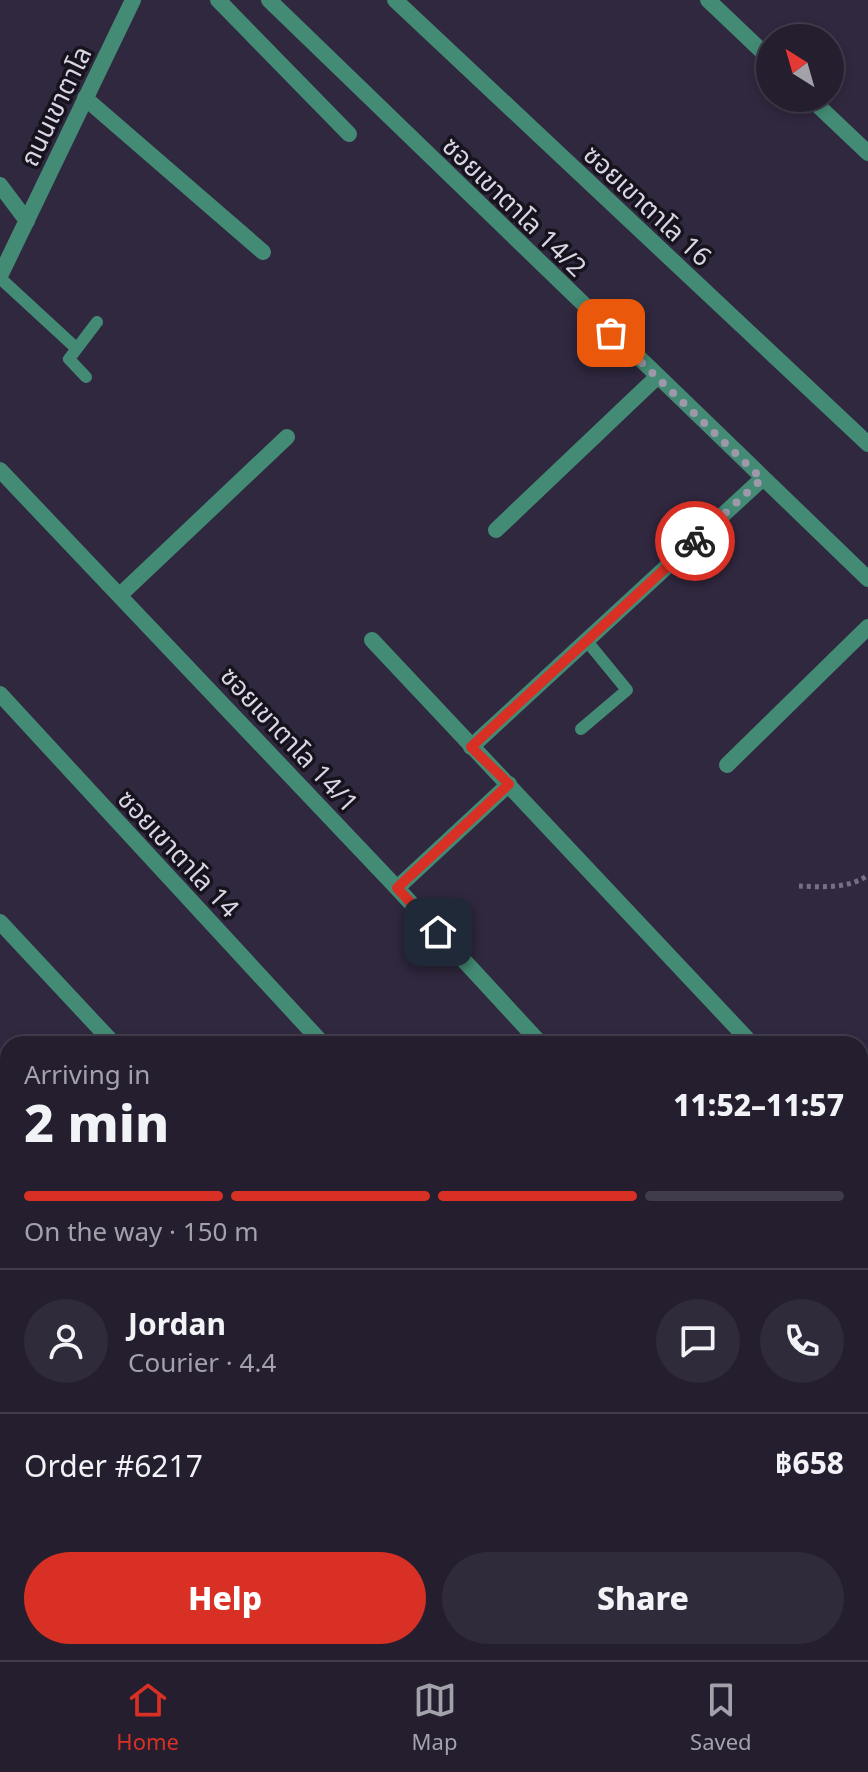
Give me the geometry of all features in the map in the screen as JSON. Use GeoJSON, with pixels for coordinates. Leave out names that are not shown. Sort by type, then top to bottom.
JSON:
{"type":"FeatureCollection","features":[{"type":"Feature","properties":{"kind":"street","name":"ถนนเขาตาโล"},"geometry":{"type":"LineString","coordinates":[[0,277],[133,0]]}},
{"type":"Feature","properties":{"kind":"street"},"geometry":{"type":"LineString","coordinates":[[218,0],[349,134]]}},
{"type":"Feature","properties":{"kind":"street","name":"ซอยเขาตาโล 14/2"},"geometry":{"type":"LineString","coordinates":[[269,0],[868,579]]}},
{"type":"Feature","properties":{"kind":"street","name":"ซอยเขาตาโล 16"},"geometry":{"type":"LineString","coordinates":[[395,0],[868,444]]}},
{"type":"Feature","properties":{"kind":"street"},"geometry":{"type":"LineString","coordinates":[[708,0],[756,46]]}},
{"type":"Feature","properties":{"kind":"street"},"geometry":{"type":"LineString","coordinates":[[85,98],[263,252]]}},
{"type":"Feature","properties":{"kind":"street"},"geometry":{"type":"LineString","coordinates":[[825,112],[868,153]]}},
{"type":"Feature","properties":{"kind":"street"},"geometry":{"type":"LineString","coordinates":[[0,185],[27,221]]}},
{"type":"Feature","properties":{"kind":"street"},"geometry":{"type":"LineString","coordinates":[[496,530],[657,377]]}},
{"type":"Feature","properties":{"kind":"street"},"geometry":{"type":"LineString","coordinates":[[120,595],[287,437]]}},
{"type":"Feature","properties":{"kind":"street","name":"ซอยเขาตาโล 14/1"},"geometry":{"type":"LineString","coordinates":[[0,470],[534,1036]]}},
{"type":"Feature","properties":{"kind":"street"},"geometry":{"type":"LineString","coordinates":[[471,747],[762,479]]}},
{"type":"Feature","properties":{"kind":"street"},"geometry":{"type":"LineString","coordinates":[[727,765],[868,627]]}},
{"type":"Feature","properties":{"kind":"street"},"geometry":{"type":"LineString","coordinates":[[372,640],[745,1036]]}},
{"type":"Feature","properties":{"kind":"street","name":"ซอยเขาตาโล 14"},"geometry":{"type":"LineString","coordinates":[[0,694],[316,1036]]}},
{"type":"Feature","properties":{"kind":"street"},"geometry":{"type":"LineString","coordinates":[[397,888],[509,784]]}},
{"type":"Feature","properties":{"kind":"street"},"geometry":{"type":"LineString","coordinates":[[0,922],[107,1036]]}},
{"type":"Feature","properties":{"kind":"lane"},"geometry":{"type":"LineString","coordinates":[[0,277],[76,348]]}},
{"type":"Feature","properties":{"kind":"lane"},"geometry":{"type":"LineString","coordinates":[[86,377],[69,359],[97,322]]}},
{"type":"Feature","properties":{"kind":"lane"},"geometry":{"type":"LineString","coordinates":[[581,729],[627,690],[586,640]]}},
{"type":"Feature","properties":{"kind":"path"},"geometry":{"type":"LineString","coordinates":[[799,886],[830,887],[868,875]]}},
{"type":"Feature","properties":{"kind":"way so far"},"geometry":{"type":"LineString","coordinates":[[611,333],[762,479],[695,541]]}},
{"type":"Feature","properties":{"kind":"route"},"geometry":{"type":"LineString","coordinates":[[438,932],[397,888],[509,784],[471,747],[695,541]]}}]}
